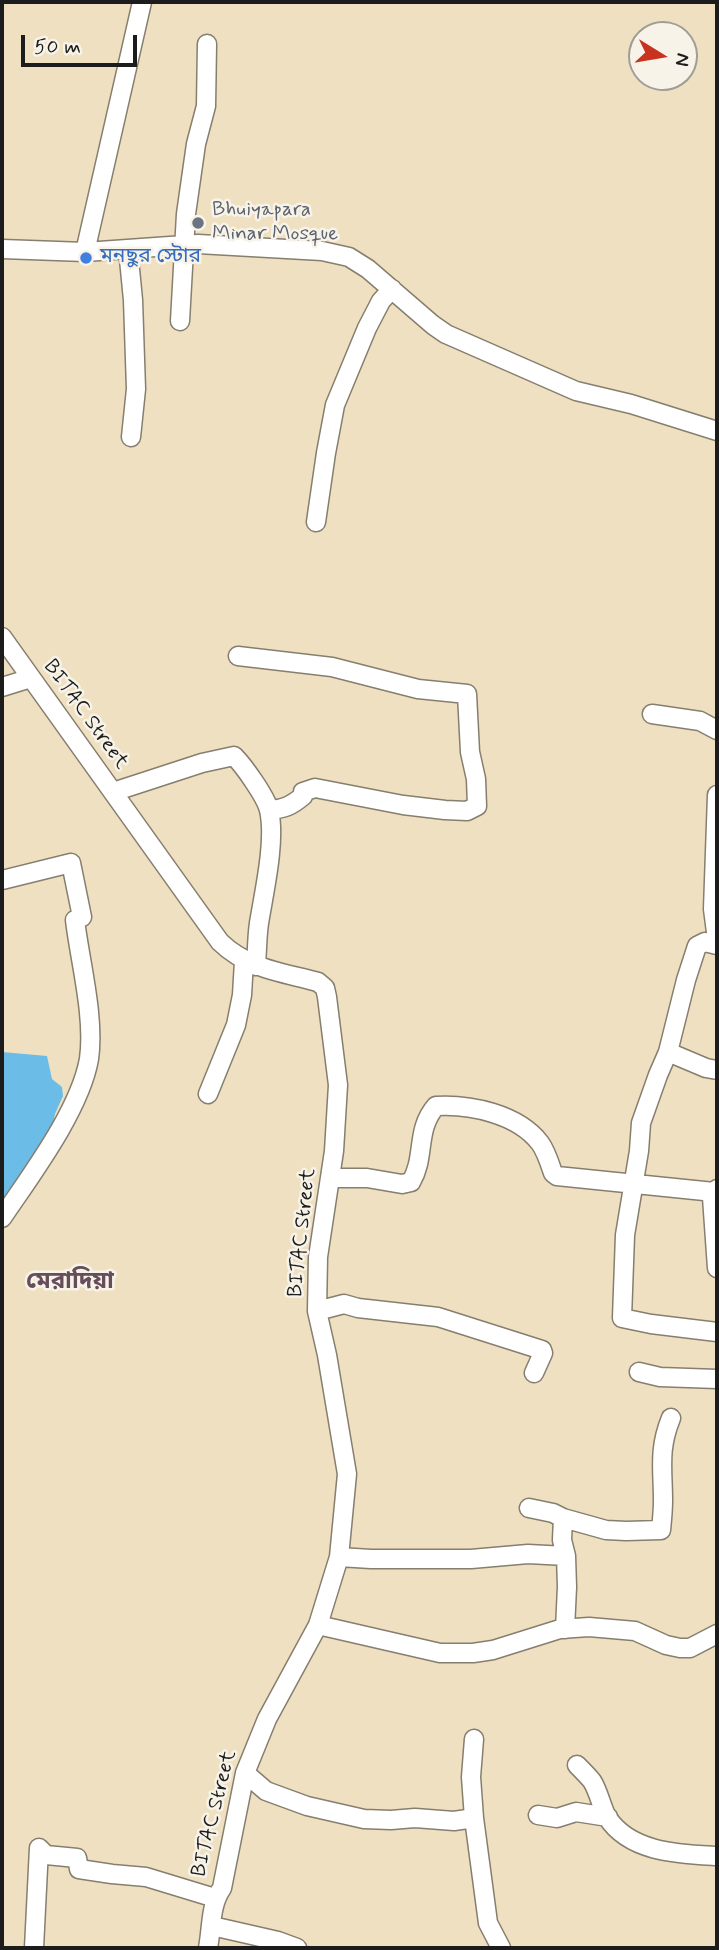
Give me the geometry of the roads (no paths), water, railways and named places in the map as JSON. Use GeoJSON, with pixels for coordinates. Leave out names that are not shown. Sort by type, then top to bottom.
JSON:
{"type":"FeatureCollection","features":[{"type":"Feature","properties":{"kind":"street"},"geometry":{"type":"LineString","coordinates":[[85,252],[142,2]]}},
{"type":"Feature","properties":{"kind":"street"},"geometry":{"type":"LineString","coordinates":[[180,321],[186,214],[196,145],[206,106],[207,44]]}},
{"type":"Feature","properties":{"kind":"street"},"geometry":{"type":"LineString","coordinates":[[2,249],[85,252],[198,244],[322,251],[349,257],[368,269],[446,334],[576,391],[631,404],[717,431]]}},
{"type":"Feature","properties":{"kind":"street"},"geometry":{"type":"LineString","coordinates":[[128,249],[136,389],[131,438]]}},
{"type":"Feature","properties":{"kind":"street"},"geometry":{"type":"LineString","coordinates":[[316,522],[335,405],[367,328],[381,301],[392,289]]}},
{"type":"Feature","properties":{"kind":"street","name":"BITAC Street"},"geometry":{"type":"LineString","coordinates":[[2,637],[220,942],[250,964],[318,982],[325,988],[338,1084],[331,1178],[318,1257],[317,1311],[347,1474],[339,1556],[318,1625],[267,1719],[245,1773],[222,1888],[215,1898],[212,1911],[208,1948]]}},
{"type":"Feature","properties":{"kind":"street"},"geometry":{"type":"LineString","coordinates":[[238,656],[332,667],[418,689],[467,694],[470,752],[476,779],[477,806],[467,811],[445,810],[315,788],[303,792],[303,796],[293,805],[269,810]]}},
{"type":"Feature","properties":{"kind":"street"},"geometry":{"type":"LineString","coordinates":[[2,687],[31,678]]}},
{"type":"Feature","properties":{"kind":"street"},"geometry":{"type":"LineString","coordinates":[[652,714],[700,722],[717,730]]}},
{"type":"Feature","properties":{"kind":"street"},"geometry":{"type":"LineString","coordinates":[[113,792],[202,762],[234,756],[269,810],[268,865],[259,923],[236,1025],[208,1094]]}},
{"type":"Feature","properties":{"kind":"street"},"geometry":{"type":"LineString","coordinates":[[717,795],[713,909],[717,943],[705,942],[697,946],[668,1052],[642,1123],[625,1236],[622,1318],[717,1332]]}},
{"type":"Feature","properties":{"kind":"street"},"geometry":{"type":"LineString","coordinates":[[2,880],[71,863],[82,917],[75,920],[89,1012],[89,1059],[77,1096],[54,1139],[2,1218]]}},
{"type":"Feature","properties":{"kind":"street"},"geometry":{"type":"LineString","coordinates":[[668,1052],[717,1070]]}},
{"type":"Feature","properties":{"kind":"street"},"geometry":{"type":"LineString","coordinates":[[331,1178],[367,1178],[402,1184],[411,1182],[416,1174],[422,1130],[436,1106],[477,1108],[526,1130],[540,1144],[553,1173],[557,1176],[715,1191],[712,1197],[717,1268]]}},
{"type":"Feature","properties":{"kind":"street"},"geometry":{"type":"LineString","coordinates":[[317,1311],[344,1304],[438,1317],[470,1326],[542,1350],[534,1373]]}},
{"type":"Feature","properties":{"kind":"street"},"geometry":{"type":"LineString","coordinates":[[639,1373],[660,1377],[717,1379]]}},
{"type":"Feature","properties":{"kind":"street"},"geometry":{"type":"LineString","coordinates":[[529,1508],[606,1530],[661,1530],[661,1461],[664,1437],[671,1418]]}},
{"type":"Feature","properties":{"kind":"street"},"geometry":{"type":"LineString","coordinates":[[563,1518],[562,1540],[566,1556],[567,1587],[565,1629]]}},
{"type":"Feature","properties":{"kind":"street"},"geometry":{"type":"LineString","coordinates":[[339,1556],[372,1559],[471,1559],[528,1554],[566,1556]]}},
{"type":"Feature","properties":{"kind":"street"},"geometry":{"type":"LineString","coordinates":[[318,1625],[440,1653],[493,1650],[518,1644],[540,1634],[589,1627],[635,1631],[666,1645],[680,1648],[690,1648],[717,1634]]}},
{"type":"Feature","properties":{"kind":"street"},"geometry":{"type":"LineString","coordinates":[[474,1739],[471,1777],[474,1818],[488,1923],[501,1948]]}},
{"type":"Feature","properties":{"kind":"street"},"geometry":{"type":"LineString","coordinates":[[578,1765],[592,1782],[608,1817],[626,1837],[655,1849],[717,1856]]}},
{"type":"Feature","properties":{"kind":"street"},"geometry":{"type":"LineString","coordinates":[[245,1773],[266,1791],[307,1806],[364,1819],[415,1818],[454,1821],[474,1818]]}},
{"type":"Feature","properties":{"kind":"street"},"geometry":{"type":"LineString","coordinates":[[538,1815],[557,1818],[576,1812],[608,1817]]}},
{"type":"Feature","properties":{"kind":"street"},"geometry":{"type":"LineString","coordinates":[[34,1948],[38,1848],[46,1855],[77,1858],[79,1869],[146,1877],[215,1898]]}},
{"type":"Feature","properties":{"kind":"street"},"geometry":{"type":"LineString","coordinates":[[212,1926],[297,1948]]}},
{"type":"Feature","properties":{"kind":"water"},"geometry":{"type":"Polygon","coordinates":[[[2,1052],[47,1056],[52,1079],[62,1087],[63,1096],[53,1124],[2,1207],[2,1052]]]}},
{"type":"Feature","properties":{"kind":"place","name":"Bhuiyapara Minar Mosque"},"geometry":{"type":"Point","coordinates":[198,223]}},
{"type":"Feature","properties":{"kind":"place","name":"মনছুর স্টোর"},"geometry":{"type":"Point","coordinates":[86,258]}},
{"type":"Feature","properties":{"kind":"district","name":"মেরাদিয়া"},"geometry":{"type":"Point","coordinates":[70,1283]}}]}
